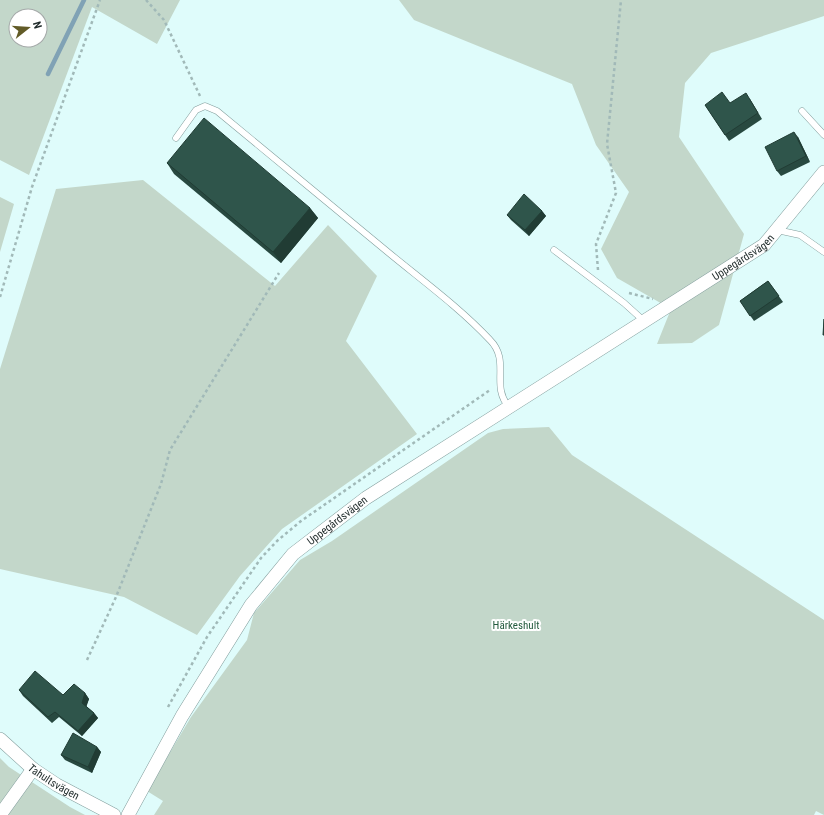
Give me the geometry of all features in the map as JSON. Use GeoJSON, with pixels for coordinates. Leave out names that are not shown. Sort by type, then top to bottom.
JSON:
{"type":"FeatureCollection","features":[{"type":"Feature","properties":{"kind":"street","name":"Uppegårdsvägen"},"geometry":{"type":"LineString","coordinates":[[128,815],[182,716],[251,605],[293,554],[366,498],[764,244],[824,172]]}},
{"type":"Feature","properties":{"kind":"street","name":"Tahultsvägen"},"geometry":{"type":"LineString","coordinates":[[0,739],[33,769],[57,786],[114,815]]}},
{"type":"Feature","properties":{"kind":"street"},"geometry":{"type":"LineString","coordinates":[[0,815],[33,769]]}},
{"type":"Feature","properties":{"kind":"lane"},"geometry":{"type":"LineString","coordinates":[[176,138],[196,110],[205,106],[216,111],[450,304],[491,340],[497,348],[500,357],[500,386],[503,400],[509,407]]}},
{"type":"Feature","properties":{"kind":"lane"},"geometry":{"type":"LineString","coordinates":[[802,111],[824,135]]}},
{"type":"Feature","properties":{"kind":"lane"},"geometry":{"type":"LineString","coordinates":[[776,230],[800,235],[824,252]]}},
{"type":"Feature","properties":{"kind":"lane"},"geometry":{"type":"LineString","coordinates":[[554,250],[624,303],[644,321]]}},
{"type":"Feature","properties":{"kind":"path"},"geometry":{"type":"LineString","coordinates":[[0,297],[32,187],[100,0]]}},
{"type":"Feature","properties":{"kind":"path"},"geometry":{"type":"LineString","coordinates":[[146,0],[164,20],[205,106]]}},
{"type":"Feature","properties":{"kind":"path"},"geometry":{"type":"LineString","coordinates":[[598,272],[596,244],[616,193],[607,144],[621,0]]}},
{"type":"Feature","properties":{"kind":"path"},"geometry":{"type":"LineString","coordinates":[[87,660],[116,597],[161,484],[170,450],[279,273]]}},
{"type":"Feature","properties":{"kind":"path"},"geometry":{"type":"LineString","coordinates":[[624,291],[670,303]]}},
{"type":"Feature","properties":{"kind":"green space"},"geometry":{"type":"Polygon","coordinates":[[[0,0],[180,0],[157,44],[92,7],[29,175],[0,160],[0,0]]]}},
{"type":"Feature","properties":{"kind":"green space"},"geometry":{"type":"Polygon","coordinates":[[[399,0],[824,0],[824,16],[711,53],[685,83],[679,137],[744,234],[719,325],[692,343],[657,344],[671,309],[617,278],[601,249],[629,192],[596,145],[572,84],[414,20],[399,0]]]}},
{"type":"Feature","properties":{"kind":"green space"},"geometry":{"type":"Polygon","coordinates":[[[143,180],[275,286],[328,225],[377,276],[346,341],[417,434],[282,529],[240,576],[197,635],[124,597],[0,569],[0,369],[56,189],[143,180]]]}},
{"type":"Feature","properties":{"kind":"green space"},"geometry":{"type":"Polygon","coordinates":[[[0,197],[14,204],[0,252],[0,197]]]}},
{"type":"Feature","properties":{"kind":"green space","name":"Härkeshult"},"geometry":{"type":"Polygon","coordinates":[[[549,427],[572,455],[824,620],[824,815],[816,811],[814,815],[154,815],[163,801],[147,791],[191,717],[247,640],[254,613],[300,560],[332,541],[488,433],[503,429],[549,427]]]}},
{"type":"Feature","properties":{"kind":"green space"},"geometry":{"type":"Polygon","coordinates":[[[0,758],[9,767],[70,807],[85,815],[0,815],[0,758]]]}},
{"type":"Feature","properties":{"kind":"building"},"geometry":{"type":"Polygon","coordinates":[[[722,92],[730,103],[746,93],[758,113],[725,135],[705,105],[722,92]]]}},
{"type":"Feature","properties":{"kind":"building"},"geometry":{"type":"Polygon","coordinates":[[[204,118],[310,208],[273,252],[167,163],[204,118]]]}},
{"type":"Feature","properties":{"kind":"building"},"geometry":{"type":"Polygon","coordinates":[[[794,132],[806,156],[777,171],[765,147],[794,132]]]}},
{"type":"Feature","properties":{"kind":"building"},"geometry":{"type":"Polygon","coordinates":[[[524,194],[542,211],[525,230],[507,215],[524,194]]]}},
{"type":"Feature","properties":{"kind":"building"},"geometry":{"type":"Polygon","coordinates":[[[768,281],[779,296],[750,316],[740,301],[768,281]]]}},
{"type":"Feature","properties":{"kind":"building"},"geometry":{"type":"Polygon","coordinates":[[[35,671],[63,695],[74,684],[85,693],[82,703],[94,713],[78,731],[55,712],[48,717],[19,690],[35,671]]]}},
{"type":"Feature","properties":{"kind":"building"},"geometry":{"type":"Polygon","coordinates":[[[73,733],[97,747],[88,767],[61,755],[73,733]]]}},
{"type":"Feature","properties":{"kind":"waterway"},"geometry":{"type":"LineString","coordinates":[[48,74],[84,0]]}}]}
